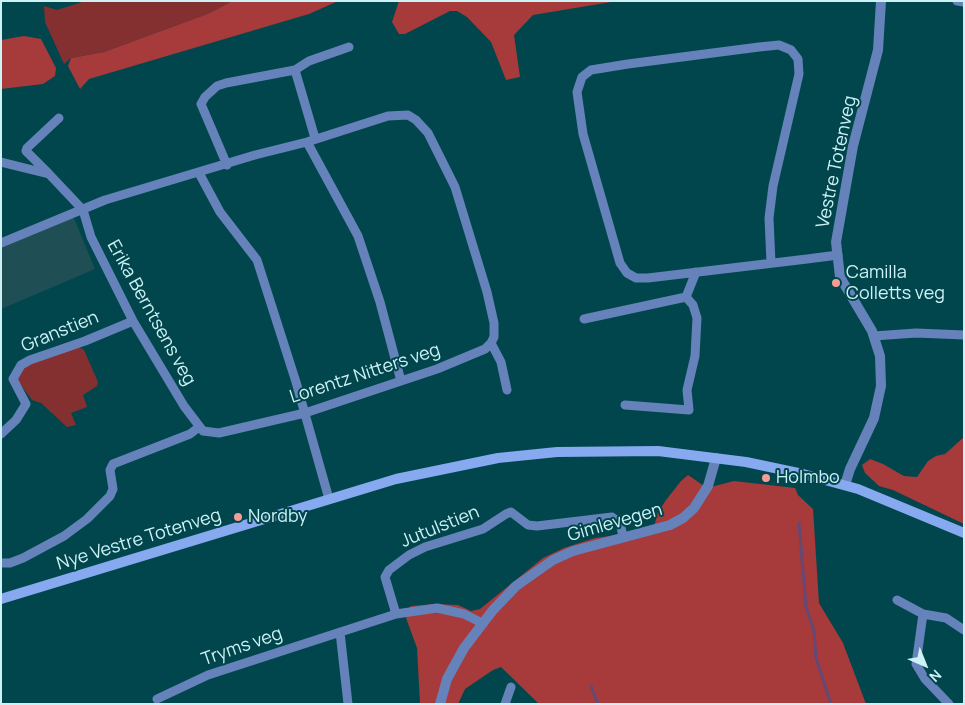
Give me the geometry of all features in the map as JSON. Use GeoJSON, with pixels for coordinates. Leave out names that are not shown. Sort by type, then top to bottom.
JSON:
{"type":"FeatureCollection","features":[{"type":"Feature","properties":{"kind":"main road","name":"Nye Vestre Totenveg"},"geometry":{"type":"LineString","coordinates":[[1,599],[396,479],[498,458],[602,450],[658,451],[716,458],[803,474],[845,485]]}},
{"type":"Feature","properties":{"kind":"main road"},"geometry":{"type":"LineString","coordinates":[[845,485],[964,533]]}},
{"type":"Feature","properties":{"kind":"street","name":"Vestre Totenveg"},"geometry":{"type":"LineString","coordinates":[[845,485],[850,469],[874,418],[880,386],[880,363],[874,336],[840,277],[836,242],[845,185],[878,50],[881,1]]}},
{"type":"Feature","properties":{"kind":"street"},"geometry":{"type":"LineString","coordinates":[[956,1],[964,2]]}},
{"type":"Feature","properties":{"kind":"street"},"geometry":{"type":"LineString","coordinates":[[771,263],[769,218],[774,186],[799,74],[798,59],[791,50],[779,45],[759,47],[591,70],[582,77],[577,92],[583,134],[620,263],[627,273],[636,278],[696,272],[838,255]]}},
{"type":"Feature","properties":{"kind":"street"},"geometry":{"type":"LineString","coordinates":[[227,165],[201,104],[205,97],[217,86],[226,82],[296,70],[309,61],[349,47]]}},
{"type":"Feature","properties":{"kind":"street"},"geometry":{"type":"LineString","coordinates":[[296,70],[311,140],[358,236],[380,302],[401,381]]}},
{"type":"Feature","properties":{"kind":"street"},"geometry":{"type":"LineString","coordinates":[[1,243],[69,213],[83,210],[105,200],[388,116],[408,115],[416,120],[428,133],[455,187],[487,292],[494,323],[494,337],[491,344],[501,362],[506,390]]}},
{"type":"Feature","properties":{"kind":"street"},"geometry":{"type":"LineString","coordinates":[[59,118],[26,151],[83,210]]}},
{"type":"Feature","properties":{"kind":"street"},"geometry":{"type":"LineString","coordinates":[[1,162],[49,174]]}},
{"type":"Feature","properties":{"kind":"street"},"geometry":{"type":"LineString","coordinates":[[199,173],[220,212],[257,260],[305,413],[329,500]]}},
{"type":"Feature","properties":{"kind":"street","name":"Erika Berntsens veg"},"geometry":{"type":"LineString","coordinates":[[83,210],[90,237],[133,321],[199,427]]}},
{"type":"Feature","properties":{"kind":"street"},"geometry":{"type":"LineString","coordinates":[[686,296],[696,272]]}},
{"type":"Feature","properties":{"kind":"street"},"geometry":{"type":"LineString","coordinates":[[584,319],[686,296]]}},
{"type":"Feature","properties":{"kind":"street"},"geometry":{"type":"LineString","coordinates":[[625,405],[689,410],[687,390],[695,356],[697,318],[693,305],[686,296]]}},
{"type":"Feature","properties":{"kind":"street","name":"Granstien"},"geometry":{"type":"LineString","coordinates":[[1,434],[16,420],[26,404],[13,379],[20,365],[133,321]]}},
{"type":"Feature","properties":{"kind":"street"},"geometry":{"type":"LineString","coordinates":[[874,336],[916,333],[963,335],[964,325]]}},
{"type":"Feature","properties":{"kind":"street","name":"Lorentz Nitters veg"},"geometry":{"type":"LineString","coordinates":[[199,427],[203,431],[219,433],[305,413],[438,369],[484,349],[491,344]]}},
{"type":"Feature","properties":{"kind":"street"},"geometry":{"type":"LineString","coordinates":[[1,563],[10,563],[28,555],[64,536],[87,519],[110,496],[113,489],[110,470],[113,464],[190,434],[199,427]]}},
{"type":"Feature","properties":{"kind":"street","name":"Gimlevegen"},"geometry":{"type":"LineString","coordinates":[[440,704],[453,667],[482,623],[516,586],[553,560],[573,551],[670,524],[683,518],[694,508],[708,486],[716,458]]}},
{"type":"Feature","properties":{"kind":"street","name":"Jutulstien"},"geometry":{"type":"LineString","coordinates":[[396,614],[385,577],[388,570],[425,547],[483,529],[511,512],[528,525],[537,526],[612,517],[620,523],[623,536]]}},
{"type":"Feature","properties":{"kind":"street"},"geometry":{"type":"LineString","coordinates":[[898,600],[923,614],[946,618],[964,630]]}},
{"type":"Feature","properties":{"kind":"street","name":"Tryms veg"},"geometry":{"type":"LineString","coordinates":[[157,699],[208,675],[396,614],[437,608],[464,614],[482,623]]}},
{"type":"Feature","properties":{"kind":"street"},"geometry":{"type":"LineString","coordinates":[[923,614],[916,664],[925,679],[949,704]]}},
{"type":"Feature","properties":{"kind":"street"},"geometry":{"type":"LineString","coordinates":[[340,632],[348,704]]}},
{"type":"Feature","properties":{"kind":"street"},"geometry":{"type":"LineString","coordinates":[[506,704],[511,686]]}},
{"type":"Feature","properties":{"kind":"shaded area"},"geometry":{"type":"Polygon","coordinates":[[[85,1],[232,1],[210,13],[104,52],[71,58],[64,64],[45,22],[44,6],[57,10],[85,1]]]}},
{"type":"Feature","properties":{"kind":"shaded area"},"geometry":{"type":"Polygon","coordinates":[[[232,1],[336,2],[309,14],[89,79],[80,89],[68,66],[71,58],[104,52],[210,13],[232,1]]]}},
{"type":"Feature","properties":{"kind":"shaded area"},"geometry":{"type":"Polygon","coordinates":[[[399,1],[617,1],[533,15],[514,35],[520,77],[506,80],[491,42],[467,17],[457,11],[450,11],[405,34],[399,34],[392,22],[399,1]]]}},
{"type":"Feature","properties":{"kind":"shaded area"},"geometry":{"type":"Polygon","coordinates":[[[24,36],[41,39],[56,68],[55,76],[43,84],[1,89],[1,40],[24,36]]]}},
{"type":"Feature","properties":{"kind":"shaded area"},"geometry":{"type":"Polygon","coordinates":[[[73,216],[95,269],[1,309],[1,247],[73,216]]]}},
{"type":"Feature","properties":{"kind":"shaded area"},"geometry":{"type":"Polygon","coordinates":[[[77,346],[84,350],[98,382],[97,386],[83,395],[87,407],[71,413],[76,425],[67,427],[41,403],[32,400],[18,381],[18,374],[25,366],[77,346]]]}},
{"type":"Feature","properties":{"kind":"shaded area"},"geometry":{"type":"Polygon","coordinates":[[[964,437],[964,524],[893,490],[879,486],[865,473],[862,465],[870,459],[904,476],[917,477],[928,461],[936,456],[945,454],[964,437]]]}},
{"type":"Feature","properties":{"kind":"shaded area"},"geometry":{"type":"Polygon","coordinates":[[[688,475],[707,488],[734,481],[795,488],[798,495],[813,509],[819,603],[843,643],[866,704],[539,704],[501,667],[493,670],[465,689],[458,704],[420,704],[417,648],[406,618],[408,609],[411,606],[458,605],[471,611],[480,609],[543,558],[564,548],[595,538],[653,530],[658,512],[681,481],[688,475]]]}},
{"type":"Feature","properties":{"kind":"waterway"},"geometry":{"type":"LineString","coordinates":[[799,523],[806,607],[814,631],[816,658],[831,704]]}},
{"type":"Feature","properties":{"kind":"waterway"},"geometry":{"type":"LineString","coordinates":[[591,686],[598,704]]}},
{"type":"Feature","properties":{"kind":"place","name":"Camilla Colletts veg"},"geometry":{"type":"Point","coordinates":[836,283]}},
{"type":"Feature","properties":{"kind":"place","name":"Holmbo"},"geometry":{"type":"Point","coordinates":[766,478]}},
{"type":"Feature","properties":{"kind":"place","name":"Nordby"},"geometry":{"type":"Point","coordinates":[238,517]}}]}
